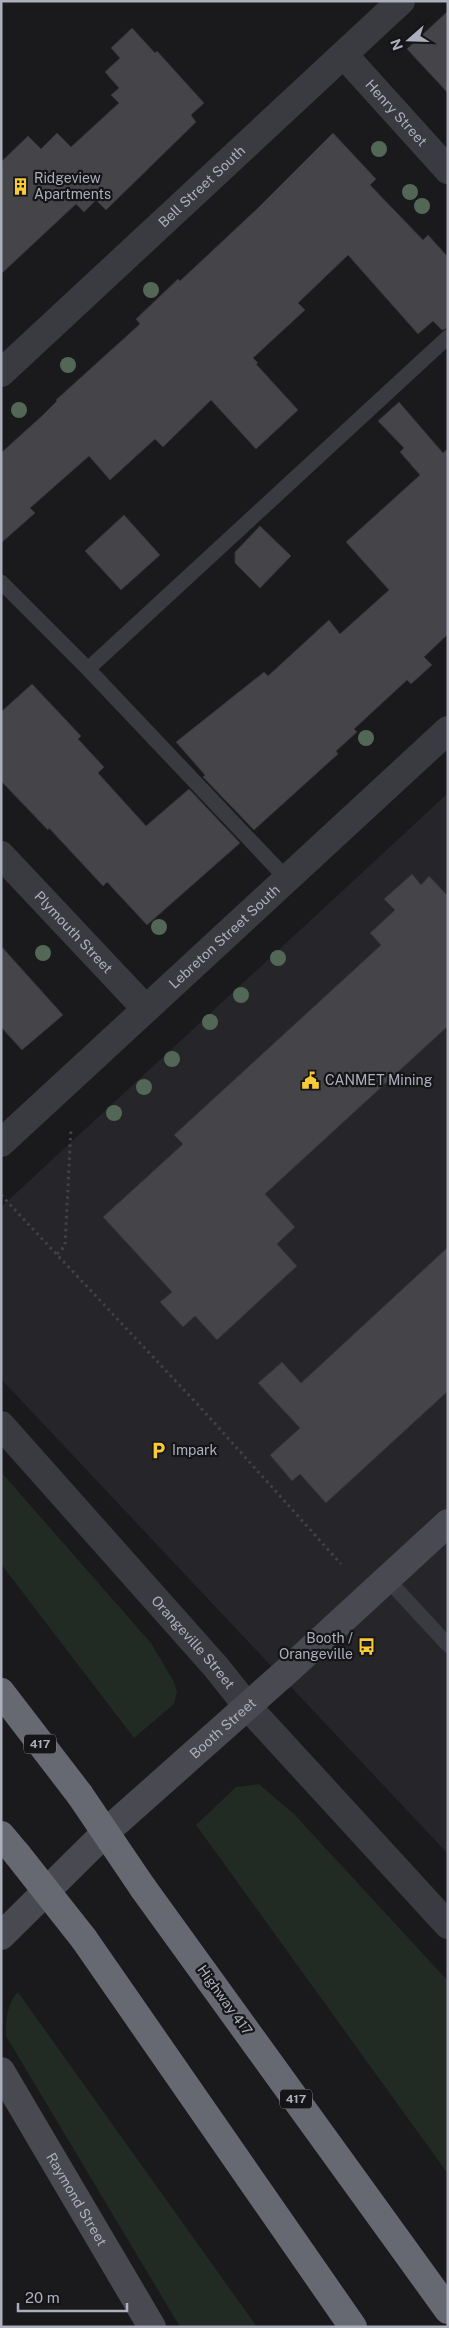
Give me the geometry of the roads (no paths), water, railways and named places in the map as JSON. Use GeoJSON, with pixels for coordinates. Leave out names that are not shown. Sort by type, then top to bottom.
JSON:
{"type":"FeatureCollection","features":[{"type":"Feature","properties":{"kind":"highway","name":"Highway 417"},"geometry":{"type":"LineString","coordinates":[[1,1692],[80,1796],[143,1888],[448,2310]]}},
{"type":"Feature","properties":{"kind":"highway"},"geometry":{"type":"LineString","coordinates":[[9,1844],[84,1939],[353,2327]]}},
{"type":"Feature","properties":{"kind":"main road","name":"Booth Street"},"geometry":{"type":"LineString","coordinates":[[1,1936],[107,1831],[248,1706],[448,1523]]}},
{"type":"Feature","properties":{"kind":"main road","name":"Raymond Street"},"geometry":{"type":"LineString","coordinates":[[1,2071],[152,2327]]}},
{"type":"Feature","properties":{"kind":"street","name":"Bell Street South"},"geometry":{"type":"LineString","coordinates":[[1,373],[401,1]]}},
{"type":"Feature","properties":{"kind":"street","name":"Henry Street"},"geometry":{"type":"LineString","coordinates":[[344,55],[448,170]]}},
{"type":"Feature","properties":{"kind":"street","name":"Lebreton Street South"},"geometry":{"type":"LineString","coordinates":[[1,1143],[286,878],[445,738]]}},
{"type":"Feature","properties":{"kind":"street","name":"Plymouth Street"},"geometry":{"type":"LineString","coordinates":[[1,855],[146,1009]]}},
{"type":"Feature","properties":{"kind":"street","name":"Orangeville Street"},"geometry":{"type":"LineString","coordinates":[[1,1425],[216,1667],[248,1706],[448,1925]]}},
{"type":"Feature","properties":{"kind":"lane"},"geometry":{"type":"LineString","coordinates":[[88,669],[448,337]]}},
{"type":"Feature","properties":{"kind":"lane"},"geometry":{"type":"LineString","coordinates":[[1,582],[88,669],[286,878]]}},
{"type":"Feature","properties":{"kind":"lane"},"geometry":{"type":"LineString","coordinates":[[387,1579],[448,1645]]}},
{"type":"Feature","properties":{"kind":"place","name":"Ridgeview Apartments"},"geometry":{"type":"Point","coordinates":[20,186]}},
{"type":"Feature","properties":{"kind":"place","name":"CANMET Mining"},"geometry":{"type":"Point","coordinates":[311,1080]}},
{"type":"Feature","properties":{"kind":"place","name":"Impark"},"geometry":{"type":"Point","coordinates":[158,1450]}},
{"type":"Feature","properties":{"kind":"place","name":"Booth / Orangeville"},"geometry":{"type":"Point","coordinates":[367,1646]}}]}
